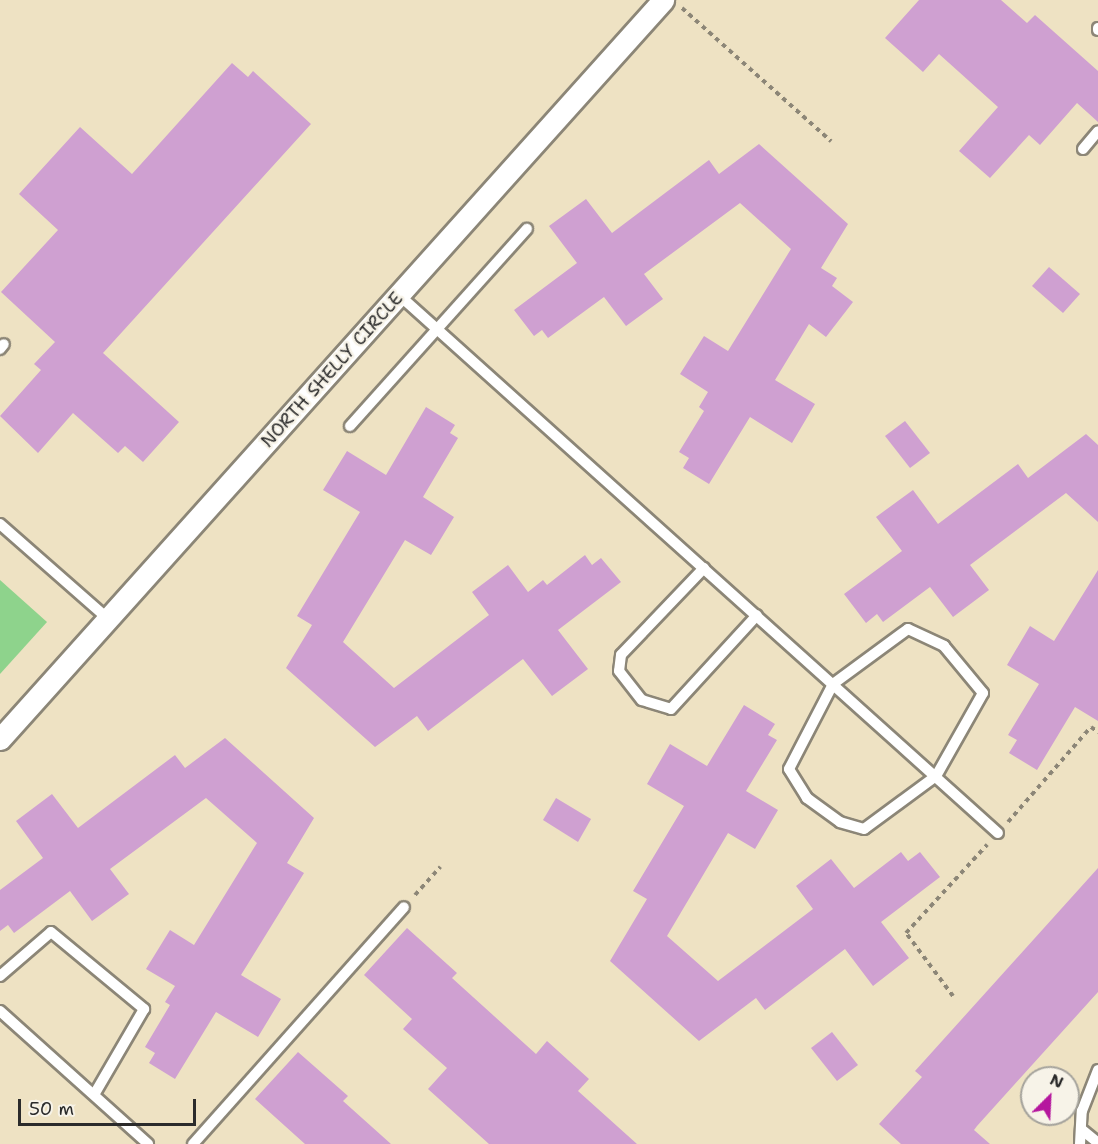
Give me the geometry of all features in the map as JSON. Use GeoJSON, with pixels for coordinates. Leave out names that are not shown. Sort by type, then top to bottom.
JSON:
{"type":"FeatureCollection","features":[{"type":"Feature","properties":{"kind":"street","name":"NORTH SHELLY CIRCLE"},"geometry":{"type":"LineString","coordinates":[[0,739],[663,0]]}},
{"type":"Feature","properties":{"kind":"lane"},"geometry":{"type":"LineString","coordinates":[[1083,148],[1098,131]]}},
{"type":"Feature","properties":{"kind":"lane"},"geometry":{"type":"LineString","coordinates":[[350,426],[527,229]]}},
{"type":"Feature","properties":{"kind":"lane"},"geometry":{"type":"LineString","coordinates":[[399,295],[999,833]]}},
{"type":"Feature","properties":{"kind":"lane"},"geometry":{"type":"LineString","coordinates":[[0,524],[108,619]]}},
{"type":"Feature","properties":{"kind":"lane"},"geometry":{"type":"LineString","coordinates":[[704,568],[621,655],[619,671],[642,700],[671,709],[757,615]]}},
{"type":"Feature","properties":{"kind":"lane"},"geometry":{"type":"LineString","coordinates":[[902,630],[944,646],[983,693],[936,776],[864,829],[840,822],[807,798],[789,769],[833,684],[902,630]]}},
{"type":"Feature","properties":{"kind":"lane"},"geometry":{"type":"LineString","coordinates":[[193,1144],[404,907]]}},
{"type":"Feature","properties":{"kind":"lane"},"geometry":{"type":"LineString","coordinates":[[0,976],[51,932],[144,1009],[94,1095]]}},
{"type":"Feature","properties":{"kind":"lane"},"geometry":{"type":"LineString","coordinates":[[0,1011],[148,1144]]}},
{"type":"Feature","properties":{"kind":"lane"},"geometry":{"type":"LineString","coordinates":[[1080,1144],[1081,1129],[1098,1070]]}},
{"type":"Feature","properties":{"kind":"lane"},"geometry":{"type":"LineString","coordinates":[[1081,1129],[1098,1143]]}},
{"type":"Feature","properties":{"kind":"path"},"geometry":{"type":"LineString","coordinates":[[673,0],[831,141]]}},
{"type":"Feature","properties":{"kind":"path"},"geometry":{"type":"LineString","coordinates":[[953,996],[906,933],[999,833],[1091,727],[1098,732]]}},
{"type":"Feature","properties":{"kind":"path"},"geometry":{"type":"LineString","coordinates":[[404,907],[440,867]]}},
{"type":"Feature","properties":{"kind":"green space"},"geometry":{"type":"Polygon","coordinates":[[[0,580],[47,622],[0,674],[0,580]]]}},
{"type":"Feature","properties":{"kind":"building"},"geometry":{"type":"Polygon","coordinates":[[[919,0],[1001,0],[1027,23],[1035,15],[1098,71],[1098,122],[1077,103],[1040,145],[1029,135],[990,178],[959,151],[998,107],[939,54],[923,72],[885,38],[919,0]]]}},
{"type":"Feature","properties":{"kind":"building"},"geometry":{"type":"Polygon","coordinates":[[[232,63],[248,77],[253,71],[311,124],[103,353],[179,422],[143,462],[125,446],[118,453],[73,413],[38,453],[0,416],[41,370],[34,364],[55,342],[1,292],[58,230],[19,194],[80,127],[132,174],[232,63]]]}},
{"type":"Feature","properties":{"kind":"building"},"geometry":{"type":"Polygon","coordinates":[[[759,144],[848,224],[821,268],[837,278],[832,286],[853,302],[826,337],[809,324],[775,380],[815,404],[792,443],[750,417],[709,484],[683,468],[689,458],[679,452],[704,411],[699,407],[708,392],[680,374],[704,336],[728,351],[791,249],[740,203],[644,274],[663,299],[626,326],[604,297],[548,338],[542,330],[534,336],[514,310],[577,263],[549,226],[586,199],[612,233],[709,160],[719,174],[759,144]]]}},
{"type":"Feature","properties":{"kind":"building"},"geometry":{"type":"Polygon","coordinates":[[[1049,267],[1080,294],[1063,313],[1032,286],[1049,267]]]}},
{"type":"Feature","properties":{"kind":"building"},"geometry":{"type":"Polygon","coordinates":[[[426,407],[455,425],[450,433],[458,438],[423,497],[454,517],[431,555],[405,540],[343,642],[394,688],[489,615],[472,592],[508,565],[528,592],[543,580],[547,585],[585,555],[592,565],[601,558],[621,582],[558,630],[588,669],[552,696],[523,659],[428,731],[417,716],[375,747],[286,668],[312,625],[297,616],[360,512],[323,490],[347,451],[386,475],[426,407]]]}},
{"type":"Feature","properties":{"kind":"building"},"geometry":{"type":"Polygon","coordinates":[[[905,421],[930,453],[910,468],[885,436],[905,421]]]}},
{"type":"Feature","properties":{"kind":"building"},"geometry":{"type":"Polygon","coordinates":[[[1086,434],[1098,445],[1098,522],[1066,493],[970,565],[989,590],[953,617],[930,587],[883,622],[877,614],[866,623],[844,594],[902,551],[876,517],[913,490],[938,524],[1018,464],[1028,478],[1086,434]]]}},
{"type":"Feature","properties":{"kind":"building"},"geometry":{"type":"Polygon","coordinates":[[[1098,570],[1098,721],[1075,707],[1037,770],[1009,753],[1017,740],[1008,735],[1039,684],[1007,665],[1030,626],[1054,641],[1098,570]]]}},
{"type":"Feature","properties":{"kind":"building"},"geometry":{"type":"Polygon","coordinates":[[[744,705],[775,724],[768,735],[777,740],[746,791],[778,810],[755,849],[728,833],[667,936],[718,981],[813,909],[796,886],[831,859],[854,888],[901,852],[908,861],[920,852],[940,877],[881,922],[909,958],[873,986],[845,949],[765,1010],[756,998],[699,1041],[610,961],[647,899],[633,891],[684,806],[647,784],[670,744],[707,766],[744,705]]]}},
{"type":"Feature","properties":{"kind":"building"},"geometry":{"type":"Polygon","coordinates":[[[225,738],[314,818],[287,863],[304,873],[241,975],[281,999],[258,1037],[216,1012],[175,1079],[149,1063],[155,1053],[145,1047],[170,1005],[165,1002],[175,986],[146,969],[170,930],[194,945],[257,843],[206,798],[110,869],[129,894],[92,921],[70,891],[14,933],[8,925],[0,931],[0,890],[43,858],[16,821],[52,794],[78,828],[175,755],[185,768],[225,738]]]}},
{"type":"Feature","properties":{"kind":"building"},"geometry":{"type":"Polygon","coordinates":[[[556,798],[591,819],[578,842],[543,820],[556,798]]]}},
{"type":"Feature","properties":{"kind":"building"},"geometry":{"type":"Polygon","coordinates":[[[1098,868],[1098,992],[1032,1066],[1020,1066],[1020,1079],[974,1130],[990,1144],[901,1144],[879,1124],[922,1077],[915,1071],[1098,868]]]}},
{"type":"Feature","properties":{"kind":"building"},"geometry":{"type":"Polygon","coordinates":[[[407,928],[457,973],[452,978],[536,1054],[547,1041],[589,1079],[578,1091],[637,1144],[489,1144],[428,1089],[447,1068],[403,1029],[412,1019],[364,975],[407,928]]]}},
{"type":"Feature","properties":{"kind":"building"},"geometry":{"type":"Polygon","coordinates":[[[832,1032],[858,1065],[837,1081],[811,1048],[832,1032]]]}},
{"type":"Feature","properties":{"kind":"building"},"geometry":{"type":"Polygon","coordinates":[[[298,1052],[348,1096],[343,1101],[391,1144],[305,1144],[255,1099],[298,1052]]]}}]}
